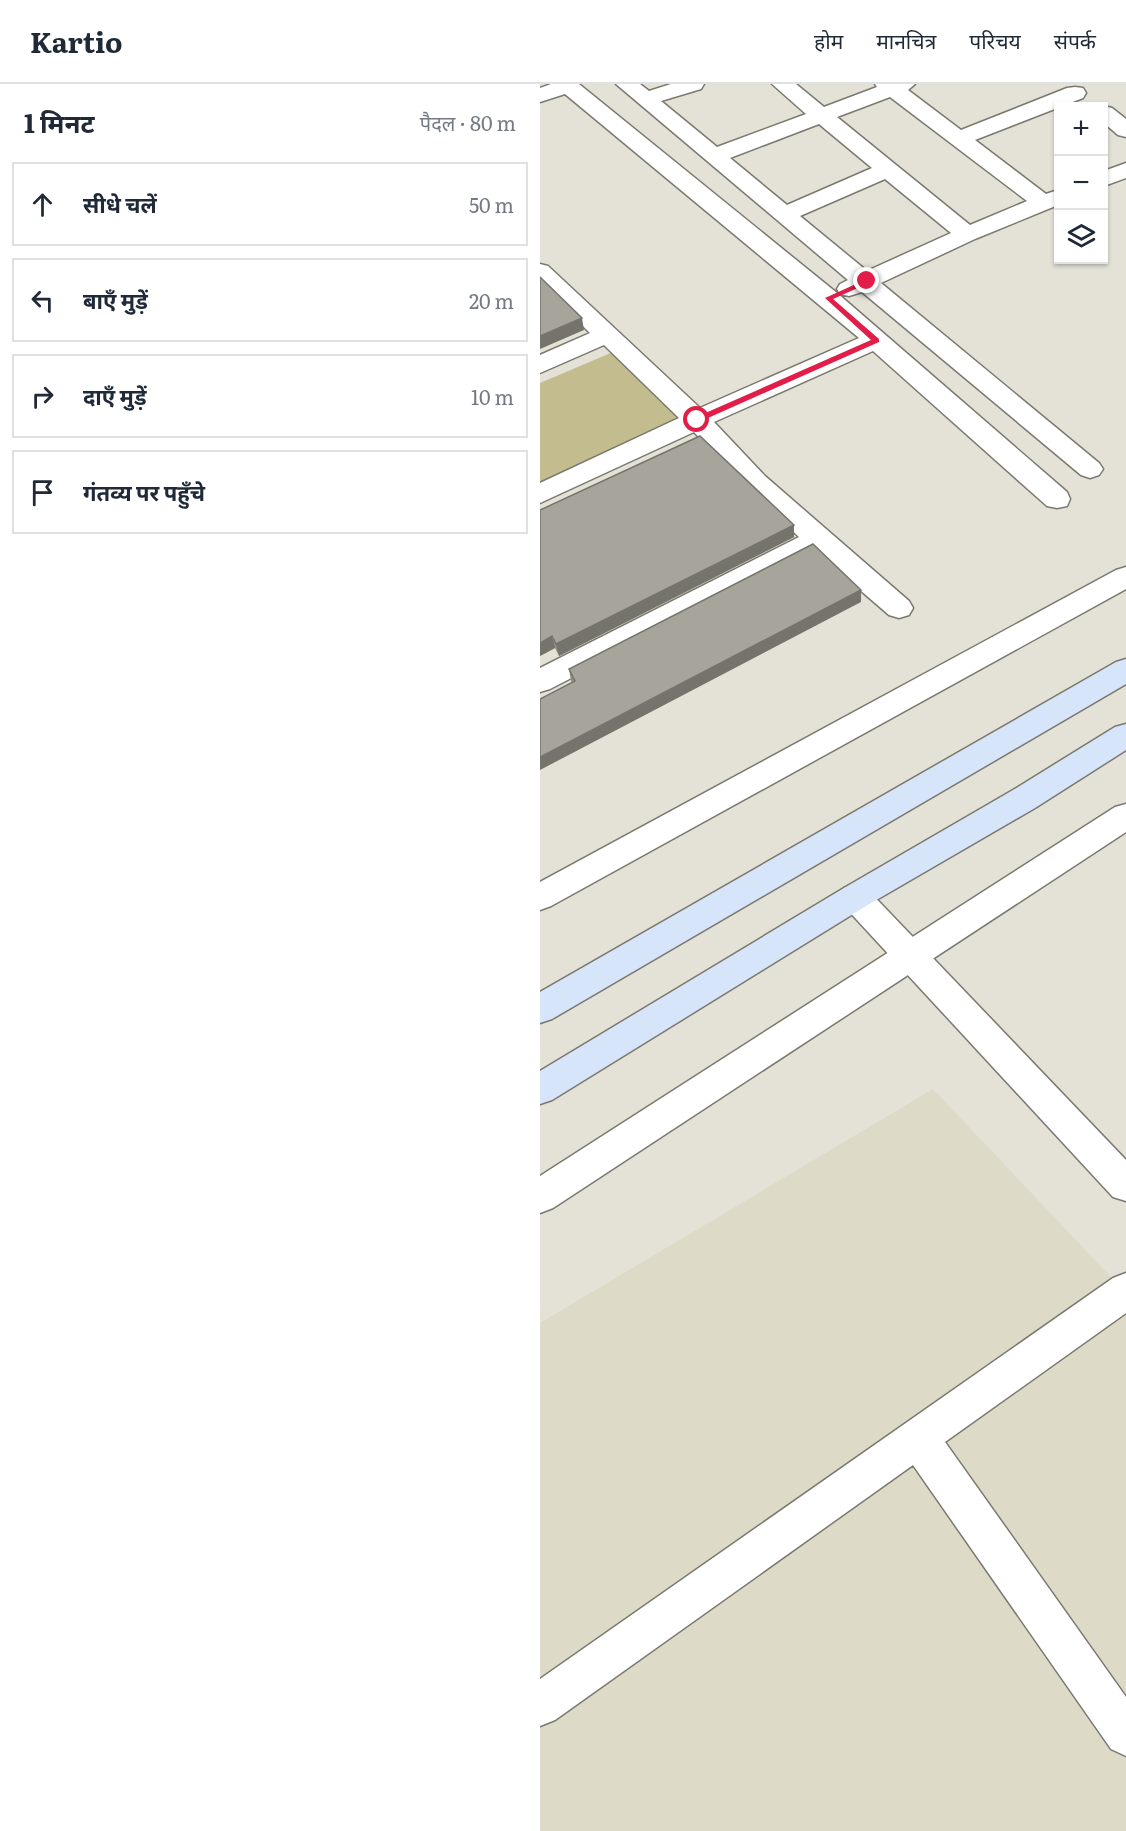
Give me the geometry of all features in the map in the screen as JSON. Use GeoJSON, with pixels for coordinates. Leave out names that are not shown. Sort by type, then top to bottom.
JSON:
{"type":"FeatureCollection","features":[{"type":"Feature","properties":{"kind":"main road"},"geometry":{"type":"LineString","coordinates":[[540,1009],[1126,670]]}},
{"type":"Feature","properties":{"kind":"main road"},"geometry":{"type":"LineString","coordinates":[[540,1089],[855,897],[1024,799],[1126,735]]}},
{"type":"Feature","properties":{"kind":"street"},"geometry":{"type":"LineString","coordinates":[[627,84],[867,281],[1090,469]]}},
{"type":"Feature","properties":{"kind":"street"},"geometry":{"type":"LineString","coordinates":[[646,99],[693,84]]}},
{"type":"Feature","properties":{"kind":"street"},"geometry":{"type":"LineString","coordinates":[[783,84],[967,234]]}},
{"type":"Feature","properties":{"kind":"street"},"geometry":{"type":"LineString","coordinates":[[540,96],[567,85],[828,298],[1057,499]]}},
{"type":"Feature","properties":{"kind":"street"},"geometry":{"type":"LineString","coordinates":[[714,156],[822,116],[894,86],[959,139],[1051,200]]}},
{"type":"Feature","properties":{"kind":"street"},"geometry":{"type":"LineString","coordinates":[[959,139],[1069,88],[1088,102]]}},
{"type":"Feature","properties":{"kind":"street"},"geometry":{"type":"LineString","coordinates":[[1108,117],[1126,130]]}},
{"type":"Feature","properties":{"kind":"street"},"geometry":{"type":"LineString","coordinates":[[786,214],[888,169]]}},
{"type":"Feature","properties":{"kind":"street"},"geometry":{"type":"LineString","coordinates":[[1108,177],[1126,170]]}},
{"type":"Feature","properties":{"kind":"street"},"geometry":{"type":"LineString","coordinates":[[828,298],[967,234],[1051,200]]}},
{"type":"Feature","properties":{"kind":"street"},"geometry":{"type":"LineString","coordinates":[[540,271],[697,420],[756,482],[818,539],[900,608]]}},
{"type":"Feature","properties":{"kind":"street"},"geometry":{"type":"LineString","coordinates":[[540,365],[606,335]]}},
{"type":"Feature","properties":{"kind":"street"},"geometry":{"type":"LineString","coordinates":[[540,494],[697,420],[876,340]]}},
{"type":"Feature","properties":{"kind":"street"},"geometry":{"type":"LineString","coordinates":[[540,681],[818,539]]}},
{"type":"Feature","properties":{"kind":"street"},"geometry":{"type":"LineString","coordinates":[[540,897],[1126,577]]}},
{"type":"Feature","properties":{"kind":"street"},"geometry":{"type":"LineString","coordinates":[[540,1196],[1126,816]]}},
{"type":"Feature","properties":{"kind":"street"},"geometry":{"type":"LineString","coordinates":[[855,897],[1126,1185]]}},
{"type":"Feature","properties":{"kind":"street"},"geometry":{"type":"LineString","coordinates":[[540,1705],[1126,1291]]}},
{"type":"Feature","properties":{"kind":"street"},"geometry":{"type":"LineString","coordinates":[[918,1438],[1126,1734]]}},
{"type":"Feature","properties":{"kind":"shaded area"},"geometry":{"type":"Polygon","coordinates":[[[613,352],[681,419],[540,483],[540,383],[613,352]]]}},
{"type":"Feature","properties":{"kind":"shaded area"},"geometry":{"type":"Polygon","coordinates":[[[933,1089],[1126,1293],[1126,1831],[540,1831],[540,1323],[933,1089]]]}},
{"type":"Feature","properties":{"kind":"building"},"geometry":{"type":"Polygon","coordinates":[[[540,277],[582,318],[540,336],[540,277]]]}},
{"type":"Feature","properties":{"kind":"building"},"geometry":{"type":"Polygon","coordinates":[[[700,436],[794,525],[556,644],[552,636],[540,643],[540,510],[700,436]]]}},
{"type":"Feature","properties":{"kind":"building"},"geometry":{"type":"Polygon","coordinates":[[[813,544],[861,590],[540,757],[540,699],[575,681],[569,669],[813,544]]]}},
{"type":"Feature","properties":{"kind":"route"},"geometry":{"type":"LineString","coordinates":[[697,420],[876,340],[828,298],[867,281]]}}]}
